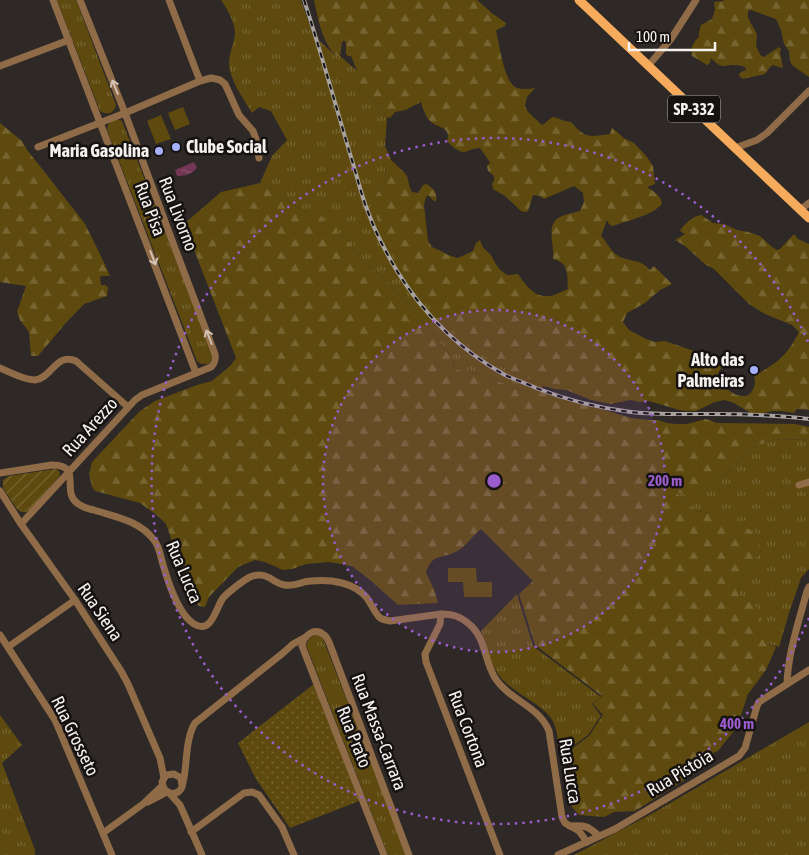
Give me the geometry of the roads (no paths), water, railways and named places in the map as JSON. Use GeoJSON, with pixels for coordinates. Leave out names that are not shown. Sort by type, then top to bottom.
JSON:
{"type":"FeatureCollection","features":[{"type":"Feature","properties":{"kind":"main road","name":"SP-332"},"geometry":{"type":"LineString","coordinates":[[579,0],[809,218]]}},
{"type":"Feature","properties":{"kind":"street","name":"Rua Pisa"},"geometry":{"type":"LineString","coordinates":[[54,0],[196,373]]}},
{"type":"Feature","properties":{"kind":"street","name":"Rua Livorno"},"geometry":{"type":"LineString","coordinates":[[80,0],[125,113],[215,354],[215,361],[211,367],[196,373]]}},
{"type":"Feature","properties":{"kind":"street"},"geometry":{"type":"LineString","coordinates":[[169,0],[200,81]]}},
{"type":"Feature","properties":{"kind":"street"},"geometry":{"type":"LineString","coordinates":[[648,66],[671,39],[696,0]]}},
{"type":"Feature","properties":{"kind":"street"},"geometry":{"type":"LineString","coordinates":[[0,66],[69,40]]}},
{"type":"Feature","properties":{"kind":"street"},"geometry":{"type":"LineString","coordinates":[[38,147],[211,78],[220,80],[224,84],[240,115],[253,131],[259,158]]}},
{"type":"Feature","properties":{"kind":"street"},"geometry":{"type":"LineString","coordinates":[[736,148],[757,140],[767,133],[809,91]]}},
{"type":"Feature","properties":{"kind":"street"},"geometry":{"type":"LineString","coordinates":[[800,210],[809,202]]}},
{"type":"Feature","properties":{"kind":"street"},"geometry":{"type":"LineString","coordinates":[[0,368],[29,380],[38,379],[59,362],[72,359],[128,407]]}},
{"type":"Feature","properties":{"kind":"street","name":"Rua Arezzo"},"geometry":{"type":"LineString","coordinates":[[21,524],[128,407],[142,395],[196,373]]}},
{"type":"Feature","properties":{"kind":"street"},"geometry":{"type":"LineString","coordinates":[[0,473],[52,465],[63,466],[69,472]]}},
{"type":"Feature","properties":{"kind":"street","name":"Rua Lucca"},"geometry":{"type":"LineString","coordinates":[[69,472],[72,496],[77,504],[134,522],[153,538],[176,601],[187,618],[197,626],[206,626],[212,621],[223,598],[252,576],[260,575],[270,577],[287,586],[304,581],[319,580],[336,581],[346,584],[366,597],[379,617],[390,621],[441,614],[459,616],[470,624],[481,638],[495,678],[504,689],[530,708],[545,722],[549,731],[565,823],[579,831],[587,842]]}},
{"type":"Feature","properties":{"kind":"street"},"geometry":{"type":"LineString","coordinates":[[798,486],[809,482]]}},
{"type":"Feature","properties":{"kind":"street","name":"Rua Siena"},"geometry":{"type":"LineString","coordinates":[[0,491],[75,600],[125,678],[160,758],[166,787]]}},
{"type":"Feature","properties":{"kind":"street"},"geometry":{"type":"LineString","coordinates":[[787,684],[788,666],[794,639],[809,587]]}},
{"type":"Feature","properties":{"kind":"street"},"geometry":{"type":"LineString","coordinates":[[8,647],[75,600]]}},
{"type":"Feature","properties":{"kind":"street","name":"Rua Cortona"},"geometry":{"type":"LineString","coordinates":[[441,614],[440,624],[425,654],[426,662],[500,855]]}},
{"type":"Feature","properties":{"kind":"street","name":"Rua Massa-Carrara"},"geometry":{"type":"LineString","coordinates":[[304,638],[310,633],[322,633],[329,642],[409,855]]}},
{"type":"Feature","properties":{"kind":"street","name":"Rua Grosseto"},"geometry":{"type":"LineString","coordinates":[[0,635],[55,720],[112,855]]}},
{"type":"Feature","properties":{"kind":"street"},"geometry":{"type":"LineString","coordinates":[[180,805],[190,735],[195,723],[293,644],[304,638]]}},
{"type":"Feature","properties":{"kind":"street","name":"Rua Prato"},"geometry":{"type":"LineString","coordinates":[[304,638],[302,646],[384,855]]}},
{"type":"Feature","properties":{"kind":"street"},"geometry":{"type":"LineString","coordinates":[[283,653],[293,650],[304,650]]}},
{"type":"Feature","properties":{"kind":"street","name":"Rua Pistoia"},"geometry":{"type":"LineString","coordinates":[[558,855],[615,829],[739,756],[745,748],[759,702],[809,670]]}},
{"type":"Feature","properties":{"kind":"street","name":"Rua Siena"},"geometry":{"type":"LineString","coordinates":[[160,758],[173,774]]}},
{"type":"Feature","properties":{"kind":"street"},"geometry":{"type":"LineString","coordinates":[[103,833],[166,787],[168,774],[181,770],[186,761]]}},
{"type":"Feature","properties":{"kind":"street"},"geometry":{"type":"LineString","coordinates":[[173,774],[181,778],[182,788]]}},
{"type":"Feature","properties":{"kind":"street"},"geometry":{"type":"LineString","coordinates":[[166,787],[176,793],[182,788]]}},
{"type":"Feature","properties":{"kind":"street"},"geometry":{"type":"LineString","coordinates":[[166,787],[180,805],[202,855]]}},
{"type":"Feature","properties":{"kind":"street"},"geometry":{"type":"LineString","coordinates":[[191,832],[244,793],[252,792],[259,795],[282,827],[294,855]]}},
{"type":"Feature","properties":{"kind":"street","name":"Rua Lucca"},"geometry":{"type":"LineString","coordinates":[[570,826],[583,825],[590,827],[599,836]]}},
{"type":"Feature","properties":{"kind":"water"},"geometry":{"type":"Polygon","coordinates":[[[194,162],[197,168],[195,170],[183,176],[177,176],[175,170],[194,162]]]}},
{"type":"Feature","properties":{"kind":"railway"},"geometry":{"type":"LineString","coordinates":[[304,0],[363,199],[376,231],[397,271],[408,287],[431,317],[458,343],[509,377],[571,400],[595,406],[651,414],[748,415],[809,419]]}},
{"type":"Feature","properties":{"kind":"place","name":"Clube Social"},"geometry":{"type":"Point","coordinates":[176,147]}},
{"type":"Feature","properties":{"kind":"place","name":"Maria Gasolina"},"geometry":{"type":"Point","coordinates":[159,151]}},
{"type":"Feature","properties":{"kind":"place","name":"Alto das Palmeiras"},"geometry":{"type":"Point","coordinates":[754,370]}}]}
